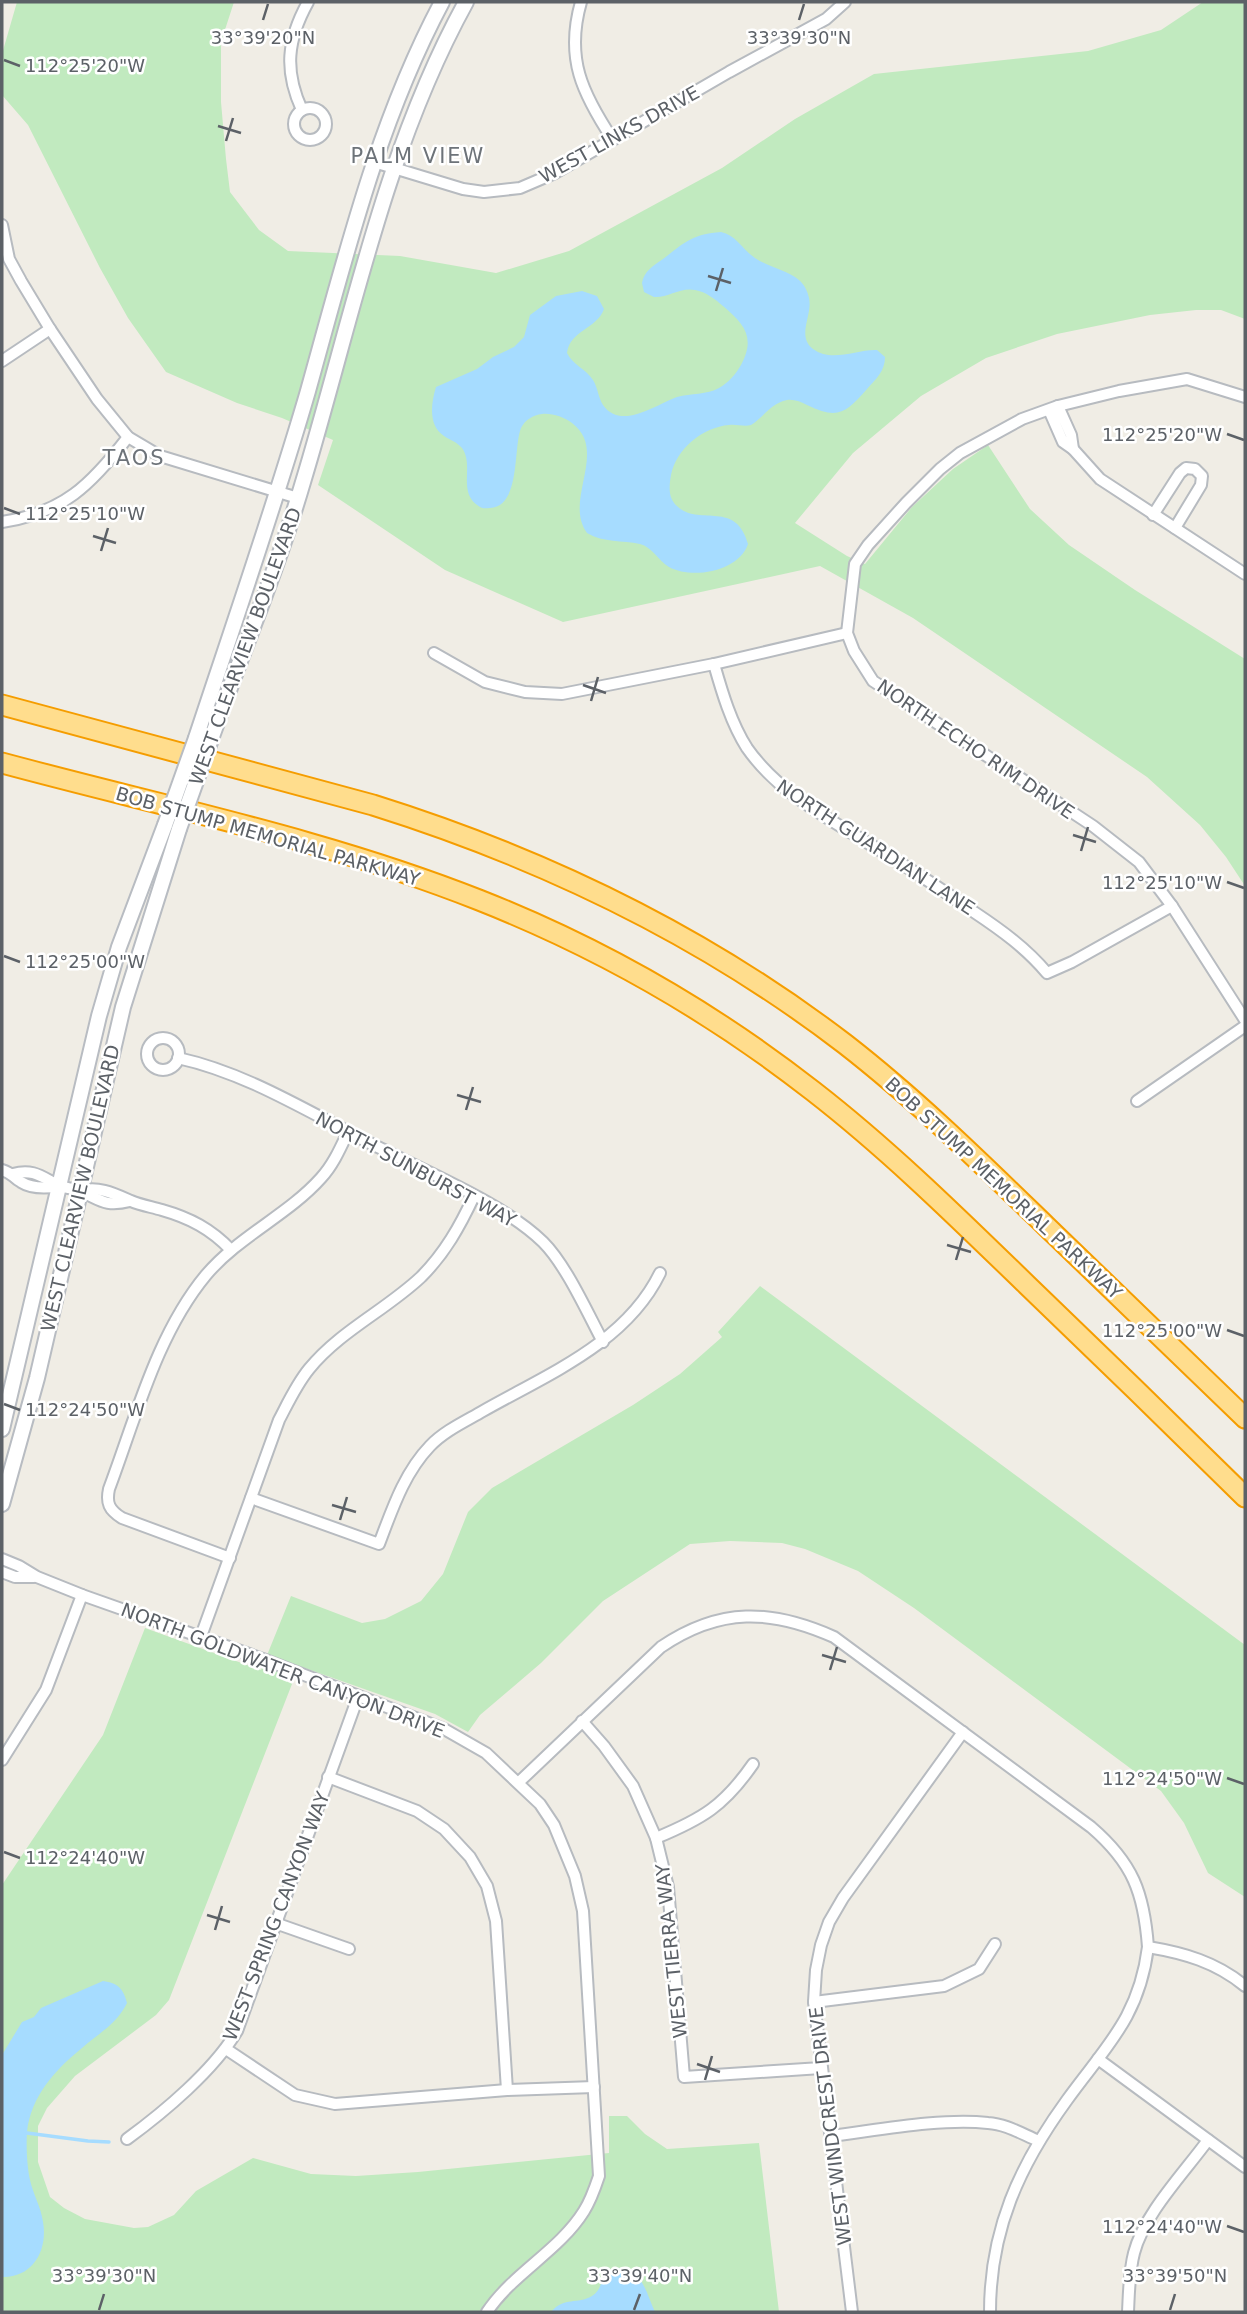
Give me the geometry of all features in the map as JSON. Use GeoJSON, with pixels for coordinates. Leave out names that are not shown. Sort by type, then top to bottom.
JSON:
{"type":"FeatureCollection","features":[{"type":"Feature","properties":{"kind":"highway","name":"BOB STUMP MEMORIAL PARKWAY"},"geometry":{"type":"LineString","coordinates":[[2,705],[418,819],[496,847],[572,880],[690,942],[787,1003],[843,1043],[903,1092],[990,1170],[1245,1418]]}},
{"type":"Feature","properties":{"kind":"highway","name":"BOB STUMP MEMORIAL PARKWAY"},"geometry":{"type":"LineString","coordinates":[[2,763],[341,853],[413,876],[481,901],[573,942],[688,1004],[811,1089],[888,1153],[944,1204],[1245,1497]]}},
{"type":"Feature","properties":{"kind":"street"},"geometry":{"type":"LineString","coordinates":[[302,110],[292,88],[289,64],[296,30],[308,2]]}},
{"type":"Feature","properties":{"kind":"street","name":"WEST CLEARVIEW BOULEVARD"},"geometry":{"type":"LineString","coordinates":[[2,1429],[108,981],[172,827],[203,740],[374,162],[412,61],[442,2]]}},
{"type":"Feature","properties":{"kind":"street","name":"WEST CLEARVIEW BOULEVARD"},"geometry":{"type":"LineString","coordinates":[[203,740],[267,591],[298,498],[393,168],[434,64],[466,2]]}},
{"type":"Feature","properties":{"kind":"street"},"geometry":{"type":"LineString","coordinates":[[581,2],[574,25],[574,55],[583,89],[613,140]]}},
{"type":"Feature","properties":{"kind":"street","name":"WEST LINKS DRIVE"},"geometry":{"type":"LineString","coordinates":[[374,162],[484,192],[520,188],[555,173],[826,19],[845,2]]}},
{"type":"Feature","properties":{"kind":"street"},"geometry":{"type":"LineString","coordinates":[[2,225],[9,259],[50,329],[112,420],[128,438],[160,456],[298,498]]}},
{"type":"Feature","properties":{"kind":"street"},"geometry":{"type":"LineString","coordinates":[[2,361],[50,329]]}},
{"type":"Feature","properties":{"kind":"street"},"geometry":{"type":"LineString","coordinates":[[434,653],[485,682],[525,692],[562,694],[714,664],[847,633],[855,564],[876,536],[940,469],[960,453],[1001,429],[1053,408],[1119,391],[1187,379],[1245,397]]}},
{"type":"Feature","properties":{"kind":"street"},"geometry":{"type":"LineString","coordinates":[[1053,408],[1063,442],[1101,479],[1245,575]]}},
{"type":"Feature","properties":{"kind":"street"},"geometry":{"type":"LineString","coordinates":[[2,522],[28,518],[67,501],[103,470],[128,438]]}},
{"type":"Feature","properties":{"kind":"street"},"geometry":{"type":"LineString","coordinates":[[1153,515],[1180,473],[1186,468],[1195,469],[1202,476],[1201,485],[1175,528]]}},
{"type":"Feature","properties":{"kind":"street","name":"NORTH ECHO RIM DRIVE"},"geometry":{"type":"LineString","coordinates":[[847,633],[858,660],[873,681],[1093,826],[1139,862],[1245,1020]]}},
{"type":"Feature","properties":{"kind":"street","name":"NORTH GUARDIAN LANE"},"geometry":{"type":"LineString","coordinates":[[714,664],[726,705],[746,746],[773,780],[826,818],[920,874],[998,928],[1030,953],[1047,973],[1073,962],[1171,906]]}},
{"type":"Feature","properties":{"kind":"street","name":"WEST CLEARVIEW BOULEVARD"},"geometry":{"type":"LineString","coordinates":[[2,1504],[31,1401],[123,1007],[172,827]]}},
{"type":"Feature","properties":{"kind":"street"},"geometry":{"type":"LineString","coordinates":[[1137,1101],[1245,1026]]}},
{"type":"Feature","properties":{"kind":"street","name":"NORTH SUNBURST WAY"},"geometry":{"type":"LineString","coordinates":[[178,1058],[208,1065],[234,1076],[474,1196],[525,1227],[545,1243],[569,1279],[603,1342]]}},
{"type":"Feature","properties":{"kind":"street"},"geometry":{"type":"LineString","coordinates":[[230,1558],[122,1518],[113,1512],[108,1504],[109,1489],[158,1356],[188,1298],[208,1273],[232,1250],[321,1179],[335,1160],[348,1132]]}},
{"type":"Feature","properties":{"kind":"street"},"geometry":{"type":"LineString","coordinates":[[7,1172],[21,1182],[42,1188],[60,1186],[79,1191],[96,1188],[119,1194],[130,1201],[194,1221],[210,1230],[232,1250]]}},
{"type":"Feature","properties":{"kind":"street"},"geometry":{"type":"LineString","coordinates":[[200,1639],[279,1420],[293,1393],[308,1370],[348,1333],[422,1276],[456,1234],[474,1196]]}},
{"type":"Feature","properties":{"kind":"street"},"geometry":{"type":"LineString","coordinates":[[251,1499],[379,1544],[396,1498],[416,1463],[432,1444],[462,1423],[603,1342],[631,1317],[651,1292],[660,1273]]}},
{"type":"Feature","properties":{"kind":"street","name":"NORTH GOLDWATER CANYON DRIVE"},"geometry":{"type":"LineString","coordinates":[[2,1559],[82,1595],[200,1639],[263,1659],[444,1729],[486,1753],[540,1804],[554,1825],[575,1876],[583,1911],[599,2176],[589,2203],[565,2235],[507,2287],[487,2312]]}},
{"type":"Feature","properties":{"kind":"street","name":"NORTH GOLDWATER CANYON DRIVE"},"geometry":{"type":"LineString","coordinates":[[2,1572],[15,1577],[37,1577]]}},
{"type":"Feature","properties":{"kind":"street"},"geometry":{"type":"LineString","coordinates":[[2,1760],[46,1690],[82,1595]]}},
{"type":"Feature","properties":{"kind":"street"},"geometry":{"type":"LineString","coordinates":[[519,1782],[661,1647],[678,1635],[716,1619],[748,1616],[783,1619],[807,1625],[834,1637],[1111,1844],[1124,1861],[1142,1898],[1148,1947],[1142,1982],[1123,2026],[1039,2141],[1009,2199],[992,2270],[990,2312]]}},
{"type":"Feature","properties":{"kind":"street","name":"WEST SPRING CANYON WAY"},"geometry":{"type":"LineString","coordinates":[[127,2140],[211,2065],[226,2049],[237,2031],[358,1697]]}},
{"type":"Feature","properties":{"kind":"street","name":"WEST TIERRA WAY"},"geometry":{"type":"LineString","coordinates":[[582,1721],[604,1746],[632,1786],[656,1838],[668,1887],[684,2077],[821,2068]]}},
{"type":"Feature","properties":{"kind":"street","name":"WEST WINDCREST DRIVE"},"geometry":{"type":"LineString","coordinates":[[852,2312],[814,2002],[816,1970],[829,1922],[843,1898],[963,1732]]}},
{"type":"Feature","properties":{"kind":"street"},"geometry":{"type":"LineString","coordinates":[[656,1838],[694,1822],[718,1805],[738,1786],[752,1764]]}},
{"type":"Feature","properties":{"kind":"street"},"geometry":{"type":"LineString","coordinates":[[328,1777],[417,1811],[444,1829],[470,1857],[487,1886],[496,1922],[508,2090]]}},
{"type":"Feature","properties":{"kind":"street"},"geometry":{"type":"LineString","coordinates":[[275,1923],[349,1949]]}},
{"type":"Feature","properties":{"kind":"street"},"geometry":{"type":"LineString","coordinates":[[814,2002],[944,1986],[978,1969],[995,1944]]}},
{"type":"Feature","properties":{"kind":"street"},"geometry":{"type":"LineString","coordinates":[[1148,1947],[1198,1958],[1220,1968],[1245,1986]]}},
{"type":"Feature","properties":{"kind":"street"},"geometry":{"type":"LineString","coordinates":[[226,2049],[295,2095],[335,2104],[365,2104],[508,2090],[594,2087]]}},
{"type":"Feature","properties":{"kind":"street"},"geometry":{"type":"LineString","coordinates":[[1098,2059],[1245,2167]]}},
{"type":"Feature","properties":{"kind":"street"},"geometry":{"type":"LineString","coordinates":[[831,2136],[934,2125],[989,2123],[1007,2127],[1039,2141]]}},
{"type":"Feature","properties":{"kind":"street"},"geometry":{"type":"LineString","coordinates":[[1128,2312],[1134,2252],[1148,2220],[1208,2140]]}},
{"type":"Feature","properties":{"kind":"green space"},"geometry":{"type":"Polygon","coordinates":[[[17,2],[234,2],[221,42],[221,102],[226,159],[230,192],[259,230],[288,251],[400,256],[496,273],[569,251],[722,168],[795,119],[874,74],[1088,51],[1161,30],[1203,2],[1245,2],[1245,319],[1221,310],[1150,315],[1057,334],[986,358],[921,396],[853,453],[795,523],[847,556],[865,564],[912,507],[953,469],[988,445],[1030,509],[1069,545],[1245,659],[1245,886],[1200,825],[1147,777],[913,618],[820,566],[563,622],[445,570],[318,485],[333,440],[166,372],[128,318],[28,125],[2,95],[2,54],[17,2]]]}},
{"type":"Feature","properties":{"kind":"green space"},"geometry":{"type":"Polygon","coordinates":[[[760,1286],[1245,1645],[1245,1897],[1208,1873],[1184,1823],[1161,1791],[914,1608],[858,1571],[805,1549],[782,1543],[730,1541],[690,1544],[603,1601],[541,1663],[480,1715],[468,1732],[435,1714],[299,1666],[169,2000],[156,2015],[75,2076],[47,2108],[38,2126],[38,2162],[50,2197],[85,2219],[134,2228],[148,2227],[174,2215],[196,2191],[253,2158],[311,2174],[356,2176],[609,2153],[609,2116],[627,2116],[645,2134],[667,2149],[759,2143],[779,2312],[2,2312],[2,1885],[103,1735],[145,1628],[261,1670],[291,1596],[362,1623],[385,1619],[421,1601],[443,1574],[468,1512],[492,1488],[633,1405],[680,1374],[722,1337],[718,1332],[760,1286]]]}},
{"type":"Feature","properties":{"kind":"water"},"geometry":{"type":"Polygon","coordinates":[[[721,232],[735,239],[755,258],[789,274],[803,284],[810,305],[805,332],[808,344],[813,349],[828,355],[877,350],[885,357],[882,371],[877,378],[853,404],[841,412],[818,410],[797,401],[787,400],[776,404],[751,425],[729,425],[710,430],[685,448],[671,475],[671,496],[674,503],[686,512],[726,518],[735,522],[748,544],[743,553],[725,567],[690,573],[669,567],[644,546],[606,540],[587,533],[581,520],[580,506],[587,447],[582,434],[572,423],[554,415],[535,415],[521,428],[511,487],[500,505],[481,508],[473,501],[467,487],[466,455],[460,446],[439,432],[433,420],[432,407],[436,387],[477,369],[493,357],[514,347],[524,337],[530,315],[556,296],[582,291],[597,296],[604,309],[596,321],[573,339],[567,353],[593,380],[603,405],[619,416],[639,413],[677,397],[714,390],[732,378],[741,365],[747,346],[746,332],[737,319],[703,292],[684,290],[654,297],[644,292],[642,283],[650,269],[683,244],[695,237],[721,232]]]}},
{"type":"Feature","properties":{"kind":"water"},"geometry":{"type":"Polygon","coordinates":[[[103,1981],[119,1987],[127,2003],[113,2023],[72,2056],[54,2075],[33,2107],[27,2132],[27,2156],[30,2180],[42,2216],[43,2243],[30,2267],[22,2273],[2,2277],[2,2055],[22,2022],[34,2017],[41,2008],[103,1981]]]}},
{"type":"Feature","properties":{"kind":"water"},"geometry":{"type":"Polygon","coordinates":[[[616,2268],[625,2269],[638,2277],[655,2312],[551,2312],[566,2302],[592,2296],[599,2289],[606,2274],[616,2268]]]}},
{"type":"Feature","properties":{"kind":"waterway"},"geometry":{"type":"LineString","coordinates":[[27,2133],[109,2142]]}},
{"type":"Feature","properties":{"kind":"district","name":"PALM VIEW"},"geometry":{"type":"Point","coordinates":[418,156]}},
{"type":"Feature","properties":{"kind":"district","name":"TAOS"},"geometry":{"type":"Point","coordinates":[134,458]}}]}
